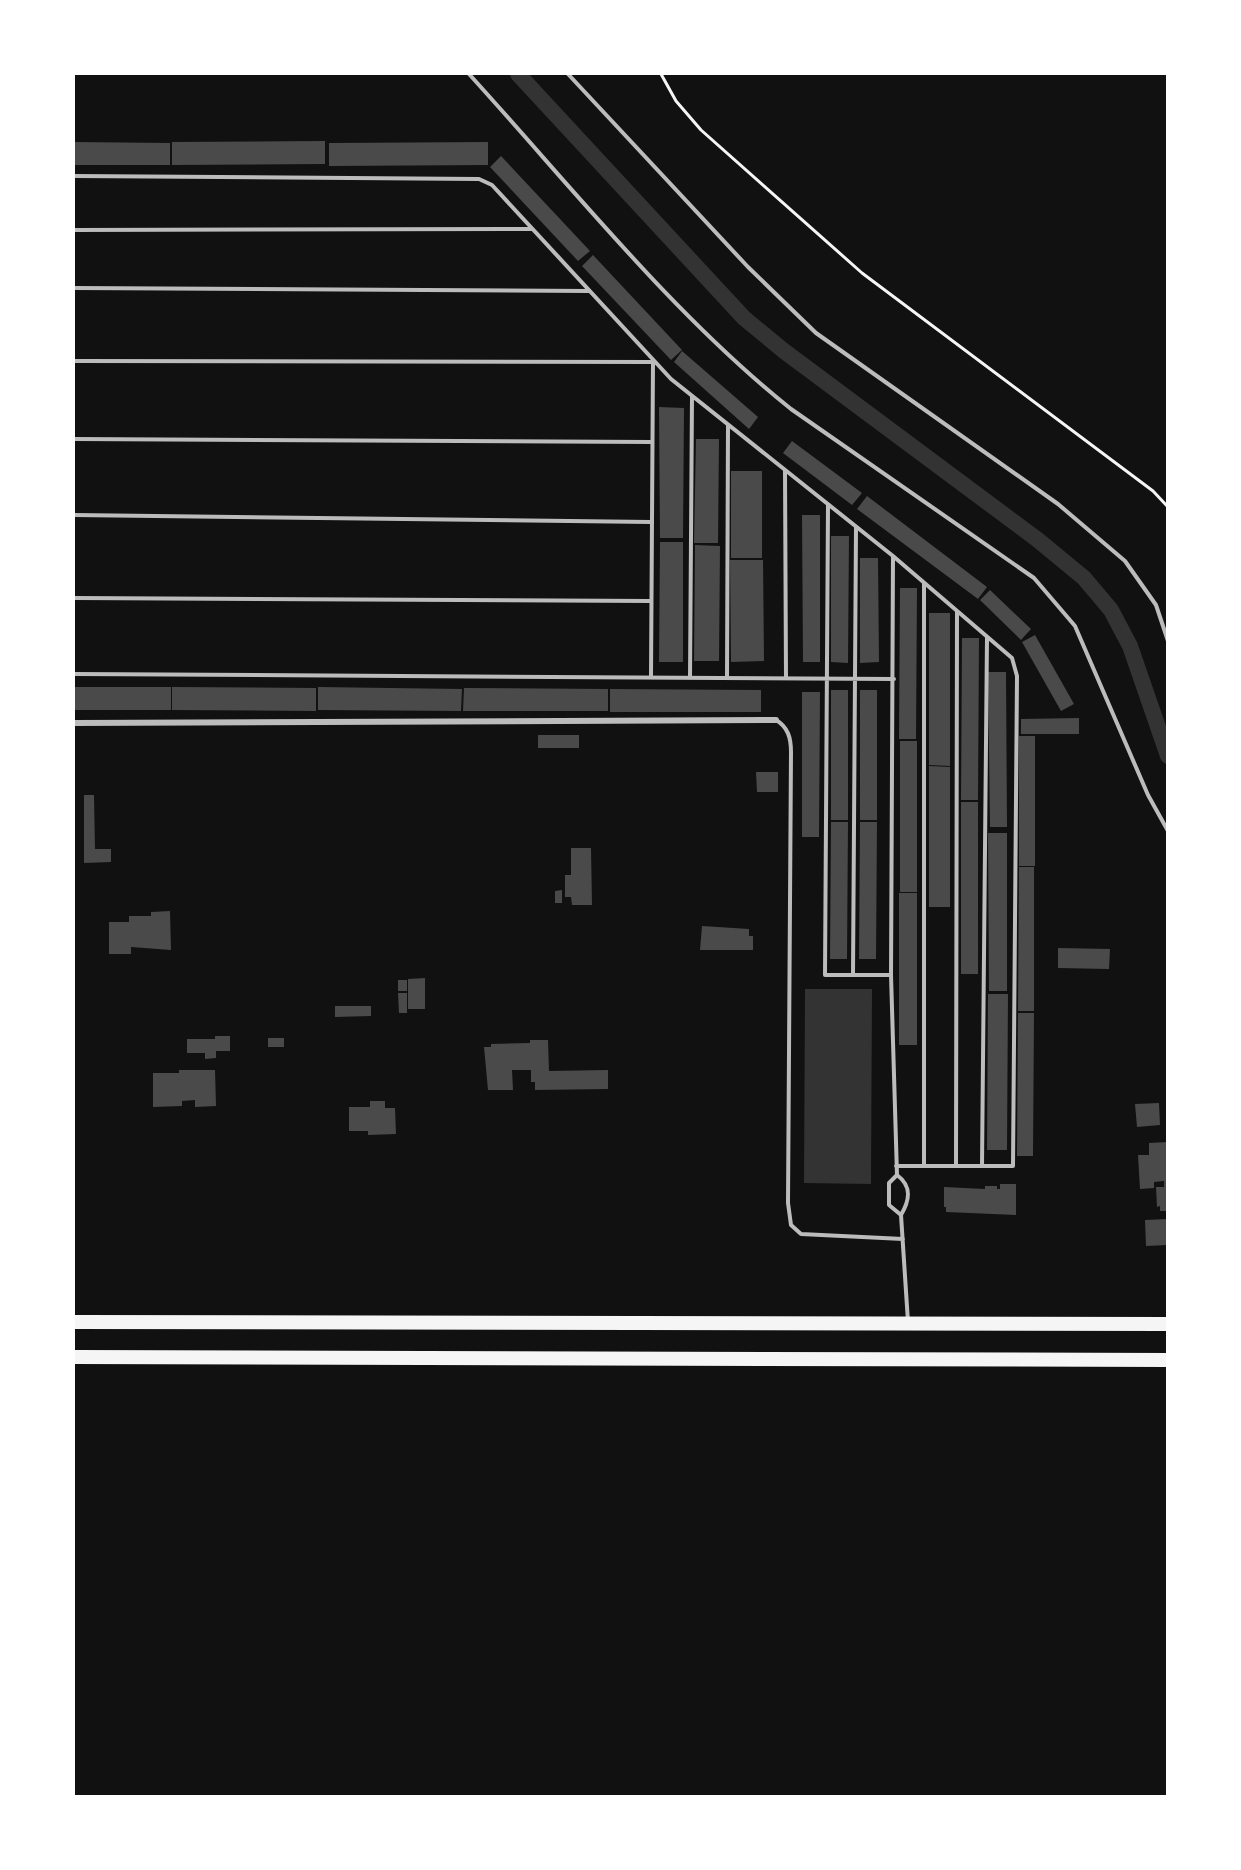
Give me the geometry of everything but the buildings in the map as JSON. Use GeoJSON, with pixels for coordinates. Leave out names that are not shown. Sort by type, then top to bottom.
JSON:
{"type":"FeatureCollection","features":[{"type":"Feature","properties":{"kind":"main road"},"geometry":{"type":"LineString","coordinates":[[74,1322],[1167,1324]]}},
{"type":"Feature","properties":{"kind":"main road"},"geometry":{"type":"LineString","coordinates":[[74,1357],[1167,1360]]}},
{"type":"Feature","properties":{"kind":"street"},"geometry":{"type":"LineString","coordinates":[[74,723],[776,720]]}},
{"type":"Feature","properties":{"kind":"lane"},"geometry":{"type":"LineString","coordinates":[[469,74],[679,307],[755,380],[791,409],[1034,578],[1076,626],[1138,774],[1167,831]]}},
{"type":"Feature","properties":{"kind":"lane"},"geometry":{"type":"LineString","coordinates":[[568,74],[748,267],[799,318],[1058,504],[1125,561],[1156,605],[1167,641]]}},
{"type":"Feature","properties":{"kind":"lane"},"geometry":{"type":"LineString","coordinates":[[74,177],[479,179],[492,185],[653,362],[692,396],[924,582],[1012,658],[1017,676],[1013,1166],[896,1166]]}},
{"type":"Feature","properties":{"kind":"lane"},"geometry":{"type":"LineString","coordinates":[[74,230],[532,229]]}},
{"type":"Feature","properties":{"kind":"lane"},"geometry":{"type":"LineString","coordinates":[[74,288],[589,291]]}},
{"type":"Feature","properties":{"kind":"lane"},"geometry":{"type":"LineString","coordinates":[[74,361],[653,362]]}},
{"type":"Feature","properties":{"kind":"lane"},"geometry":{"type":"LineString","coordinates":[[651,677],[653,362]]}},
{"type":"Feature","properties":{"kind":"lane"},"geometry":{"type":"LineString","coordinates":[[690,678],[692,396]]}},
{"type":"Feature","properties":{"kind":"lane"},"geometry":{"type":"LineString","coordinates":[[727,678],[728,424]]}},
{"type":"Feature","properties":{"kind":"lane"},"geometry":{"type":"LineString","coordinates":[[74,439],[652,442]]}},
{"type":"Feature","properties":{"kind":"lane"},"geometry":{"type":"LineString","coordinates":[[785,470],[786,678]]}},
{"type":"Feature","properties":{"kind":"lane"},"geometry":{"type":"LineString","coordinates":[[828,504],[825,975],[891,975]]}},
{"type":"Feature","properties":{"kind":"lane"},"geometry":{"type":"LineString","coordinates":[[74,515],[651,522]]}},
{"type":"Feature","properties":{"kind":"lane"},"geometry":{"type":"LineString","coordinates":[[853,975],[856,527]]}},
{"type":"Feature","properties":{"kind":"lane"},"geometry":{"type":"LineString","coordinates":[[892,556],[894,679],[891,975],[896,1166],[897,1175],[905,1181],[908,1190],[908,1204],[901,1215],[908,1323]]}},
{"type":"Feature","properties":{"kind":"lane"},"geometry":{"type":"LineString","coordinates":[[924,582],[924,1166]]}},
{"type":"Feature","properties":{"kind":"lane"},"geometry":{"type":"LineString","coordinates":[[74,598],[651,601]]}},
{"type":"Feature","properties":{"kind":"lane"},"geometry":{"type":"LineString","coordinates":[[956,1166],[957,610]]}},
{"type":"Feature","properties":{"kind":"lane"},"geometry":{"type":"LineString","coordinates":[[982,1166],[987,636]]}},
{"type":"Feature","properties":{"kind":"lane"},"geometry":{"type":"LineString","coordinates":[[74,674],[894,679]]}},
{"type":"Feature","properties":{"kind":"lane"},"geometry":{"type":"LineString","coordinates":[[776,720],[783,724],[791,739],[788,1203],[791,1225],[801,1234],[903,1239]]}},
{"type":"Feature","properties":{"kind":"lane"},"geometry":{"type":"LineString","coordinates":[[897,1175],[889,1183],[889,1205],[901,1215]]}},
{"type":"Feature","properties":{"kind":"path"},"geometry":{"type":"LineString","coordinates":[[661,74],[676,101],[701,130],[862,273],[1145,485],[1167,507]]}},
{"type":"Feature","properties":{"kind":"shaded area"},"geometry":{"type":"Polygon","coordinates":[[[805,989],[872,989],[871,1184],[804,1183],[805,989]]]}},
{"type":"Feature","properties":{"kind":"waterway"},"geometry":{"type":"LineString","coordinates":[[518,74],[744,318],[784,351],[1038,540],[1084,578],[1111,610],[1130,646],[1168,756]]}}]}
